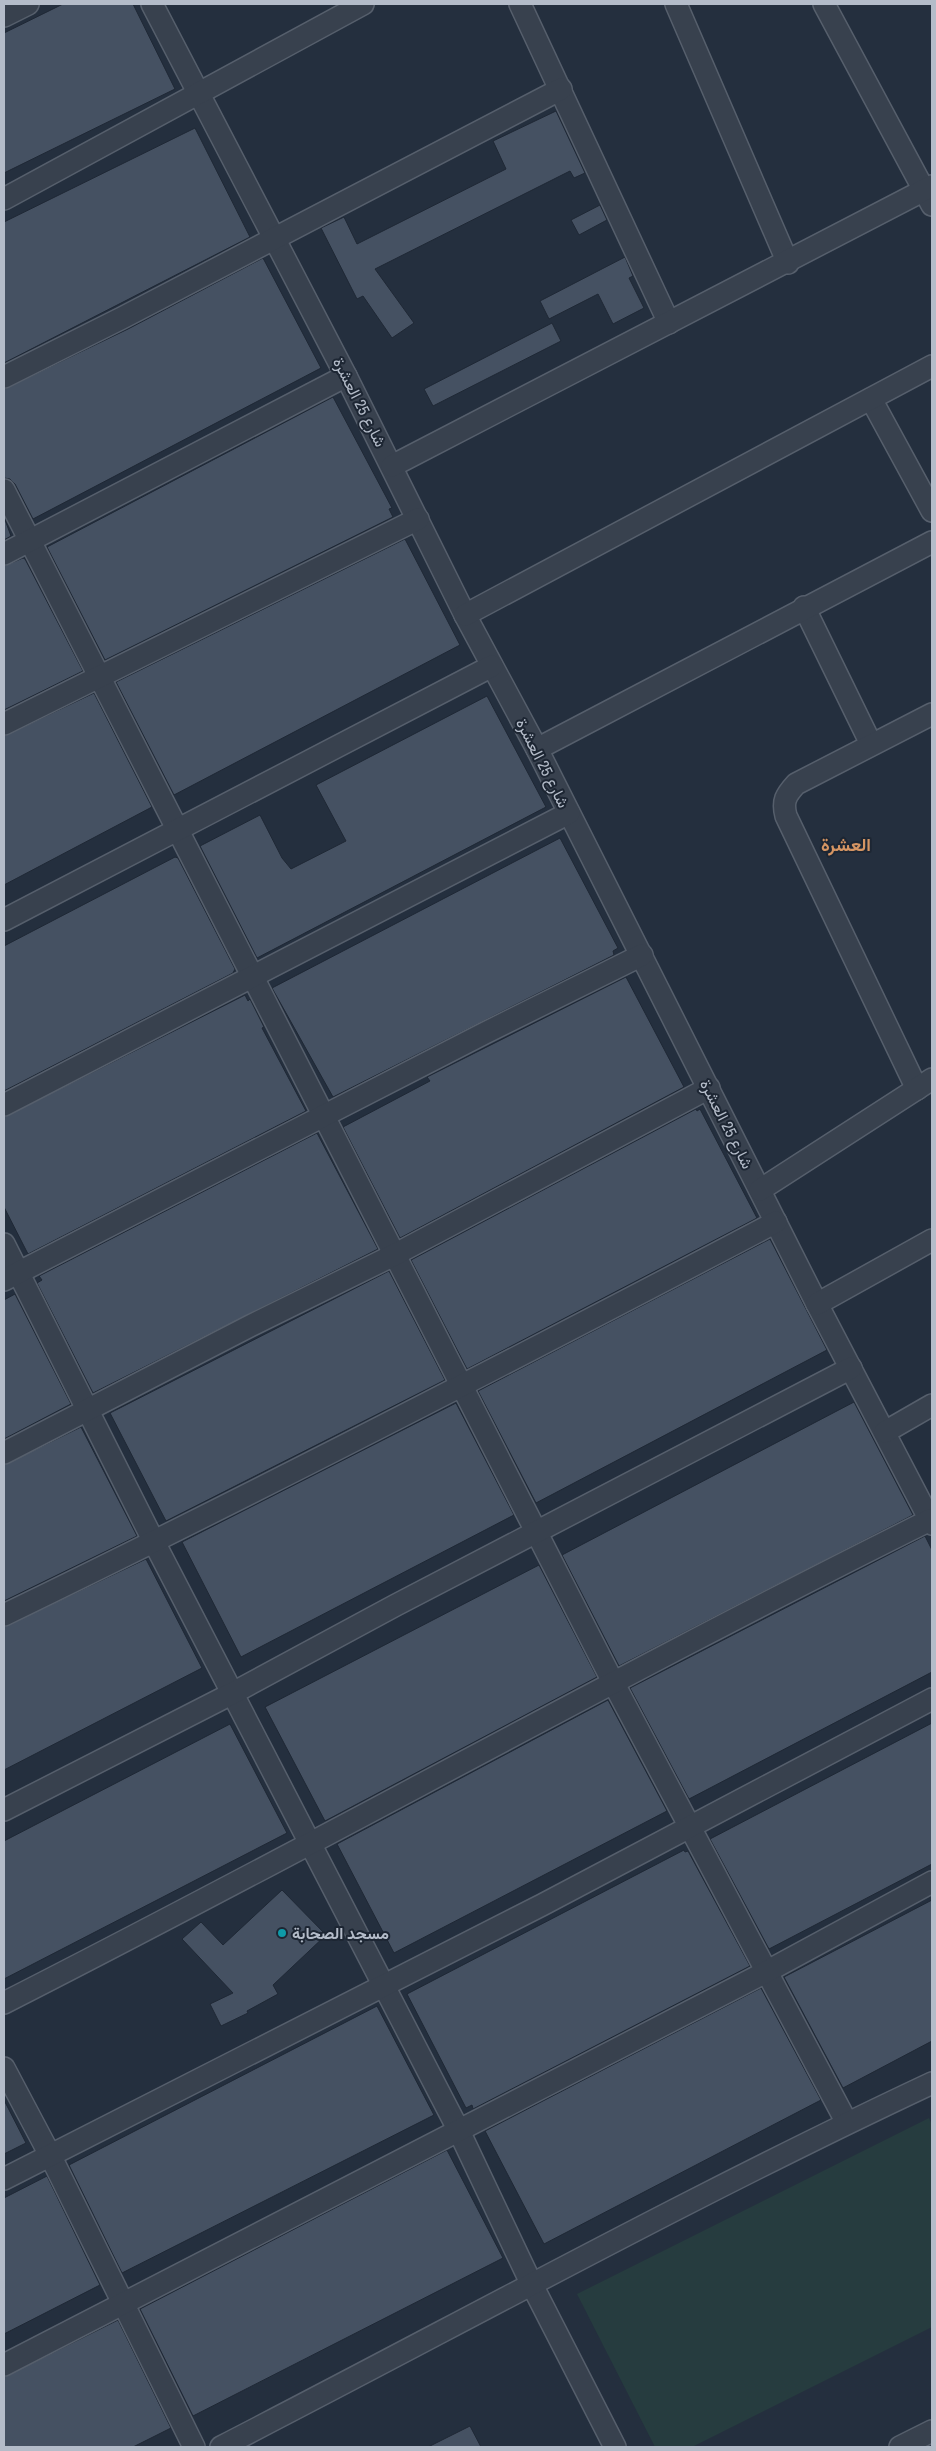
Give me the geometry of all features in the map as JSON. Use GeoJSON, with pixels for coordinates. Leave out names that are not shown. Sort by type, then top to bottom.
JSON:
{"type":"FeatureCollection","features":[{"type":"Feature","properties":{"kind":"street"},"geometry":{"type":"LineString","coordinates":[[4,16],[28,4]]}},
{"type":"Feature","properties":{"kind":"street","name":"شارع 25 العشرة"},"geometry":{"type":"LineString","coordinates":[[152,4],[346,376],[465,615],[537,749],[817,1304],[931,1522]]}},
{"type":"Feature","properties":{"kind":"street"},"geometry":{"type":"LineString","coordinates":[[4,199],[364,4]]}},
{"type":"Feature","properties":{"kind":"street"},"geometry":{"type":"LineString","coordinates":[[520,4],[669,323]]}},
{"type":"Feature","properties":{"kind":"street"},"geometry":{"type":"LineString","coordinates":[[676,4],[788,263]]}},
{"type":"Feature","properties":{"kind":"street"},"geometry":{"type":"LineString","coordinates":[[392,466],[669,323],[930,194],[824,4]]}},
{"type":"Feature","properties":{"kind":"street"},"geometry":{"type":"LineString","coordinates":[[4,377],[561,89]]}},
{"type":"Feature","properties":{"kind":"street"},"geometry":{"type":"LineString","coordinates":[[465,615],[932,366]]}},
{"type":"Feature","properties":{"kind":"street"},"geometry":{"type":"LineString","coordinates":[[4,554],[346,376]]}},
{"type":"Feature","properties":{"kind":"street"},"geometry":{"type":"LineString","coordinates":[[871,400],[932,511]]}},
{"type":"Feature","properties":{"kind":"street"},"geometry":{"type":"LineString","coordinates":[[4,490],[100,674],[323,1117],[463,1385],[614,1684],[847,2123]]}},
{"type":"Feature","properties":{"kind":"street"},"geometry":{"type":"LineString","coordinates":[[4,724],[100,674],[418,519]]}},
{"type":"Feature","properties":{"kind":"street"},"geometry":{"type":"LineString","coordinates":[[537,749],[804,607],[932,542]]}},
{"type":"Feature","properties":{"kind":"street"},"geometry":{"type":"LineString","coordinates":[[804,607],[872,744]]}},
{"type":"Feature","properties":{"kind":"street"},"geometry":{"type":"LineString","coordinates":[[4,920],[179,831],[492,666]]}},
{"type":"Feature","properties":{"kind":"street"},"geometry":{"type":"LineString","coordinates":[[760,1190],[924,1084],[786,816],[782,804],[787,794],[796,784],[872,744],[930,723]]}},
{"type":"Feature","properties":{"kind":"street"},"geometry":{"type":"LineString","coordinates":[[4,1105],[253,978],[413,892],[569,814]]}},
{"type":"Feature","properties":{"kind":"street"},"geometry":{"type":"LineString","coordinates":[[11,1277],[642,955]]}},
{"type":"Feature","properties":{"kind":"street"},"geometry":{"type":"LineString","coordinates":[[4,1453],[88,1408],[394,1254],[709,1088]]}},
{"type":"Feature","properties":{"kind":"street"},"geometry":{"type":"LineString","coordinates":[[4,1615],[154,1542],[463,1385],[776,1222]]}},
{"type":"Feature","properties":{"kind":"street"},"geometry":{"type":"LineString","coordinates":[[817,1304],[932,1240]]}},
{"type":"Feature","properties":{"kind":"street"},"geometry":{"type":"LineString","coordinates":[[4,1244],[11,1277],[88,1408],[154,1542],[458,2129],[531,2283],[615,2447]]}},
{"type":"Feature","properties":{"kind":"street"},"geometry":{"type":"LineString","coordinates":[[4,1810],[233,1693],[396,1605],[851,1368]]}},
{"type":"Feature","properties":{"kind":"street"},"geometry":{"type":"LineString","coordinates":[[884,1432],[932,1405]]}},
{"type":"Feature","properties":{"kind":"street"},"geometry":{"type":"LineString","coordinates":[[4,2002],[310,1844],[614,1684],[770,1599],[931,1522]]}},
{"type":"Feature","properties":{"kind":"street"},"geometry":{"type":"LineString","coordinates":[[4,2179],[690,1828],[932,1698]]}},
{"type":"Feature","properties":{"kind":"street"},"geometry":{"type":"LineString","coordinates":[[4,2365],[458,2129],[766,1972],[932,1882]]}},
{"type":"Feature","properties":{"kind":"street"},"geometry":{"type":"LineString","coordinates":[[4,2068],[50,2155],[122,2305],[194,2447]]}},
{"type":"Feature","properties":{"kind":"street"},"geometry":{"type":"LineString","coordinates":[[221,2447],[367,2372],[531,2283],[847,2123],[932,2083]]}},
{"type":"Feature","properties":{"kind":"street"},"geometry":{"type":"LineString","coordinates":[[900,2447],[932,2431]]}},
{"type":"Feature","properties":{"kind":"green space"},"geometry":{"type":"Polygon","coordinates":[[[929,2118],[932,2125],[932,2327],[692,2447],[655,2447],[577,2294],[929,2118]]]}},
{"type":"Feature","properties":{"kind":"building"},"geometry":{"type":"Polygon","coordinates":[[[63,4],[133,4],[175,89],[4,173],[4,33],[63,4]]]}},
{"type":"Feature","properties":{"kind":"building"},"geometry":{"type":"Polygon","coordinates":[[[556,111],[585,173],[574,178],[570,171],[375,269],[414,323],[392,338],[363,296],[357,299],[321,228],[344,217],[357,244],[506,169],[493,141],[556,111]]]}},
{"type":"Feature","properties":{"kind":"building"},"geometry":{"type":"Polygon","coordinates":[[[195,128],[250,237],[4,363],[4,222],[195,128]]]}},
{"type":"Feature","properties":{"kind":"building"},"geometry":{"type":"Polygon","coordinates":[[[600,205],[607,220],[579,235],[571,220],[600,205]]]}},
{"type":"Feature","properties":{"kind":"building"},"geometry":{"type":"Polygon","coordinates":[[[625,257],[633,276],[629,278],[644,308],[613,324],[598,294],[549,319],[540,301],[625,257]]]}},
{"type":"Feature","properties":{"kind":"building"},"geometry":{"type":"Polygon","coordinates":[[[263,258],[321,368],[33,519],[15,484],[10,479],[4,478],[4,389],[128,329],[263,258]]]}},
{"type":"Feature","properties":{"kind":"building"},"geometry":{"type":"Polygon","coordinates":[[[552,323],[561,341],[433,406],[424,389],[552,323]]]}},
{"type":"Feature","properties":{"kind":"building"},"geometry":{"type":"Polygon","coordinates":[[[333,397],[392,508],[389,509],[393,517],[105,660],[47,547],[333,397]]]}},
{"type":"Feature","properties":{"kind":"building"},"geometry":{"type":"Polygon","coordinates":[[[4,517],[11,536],[4,540],[4,517]]]}},
{"type":"Feature","properties":{"kind":"building"},"geometry":{"type":"Polygon","coordinates":[[[405,539],[460,645],[174,795],[116,682],[405,539]]]}},
{"type":"Feature","properties":{"kind":"building"},"geometry":{"type":"Polygon","coordinates":[[[23,558],[83,671],[4,710],[4,566],[23,558]]]}},
{"type":"Feature","properties":{"kind":"building"},"geometry":{"type":"Polygon","coordinates":[[[94,693],[152,807],[4,885],[4,736],[94,693]]]}},
{"type":"Feature","properties":{"kind":"building"},"geometry":{"type":"Polygon","coordinates":[[[487,696],[546,807],[257,958],[200,846],[260,815],[282,858],[291,869],[346,841],[316,785],[487,696]]]}},
{"type":"Feature","properties":{"kind":"building"},"geometry":{"type":"Polygon","coordinates":[[[560,838],[618,948],[613,951],[614,955],[333,1097],[272,988],[560,838]]]}},
{"type":"Feature","properties":{"kind":"building"},"geometry":{"type":"Polygon","coordinates":[[[175,857],[178,858],[235,969],[233,973],[4,1091],[4,946],[175,857]]]}},
{"type":"Feature","properties":{"kind":"building"},"geometry":{"type":"Polygon","coordinates":[[[626,977],[684,1087],[400,1238],[343,1127],[430,1081],[427,1077],[626,977]]]}},
{"type":"Feature","properties":{"kind":"building"},"geometry":{"type":"Polygon","coordinates":[[[245,995],[248,1001],[250,999],[264,1027],[262,1028],[306,1111],[28,1254],[4,1207],[4,1117],[245,995]]]}},
{"type":"Feature","properties":{"kind":"building"},"geometry":{"type":"Polygon","coordinates":[[[696,1109],[697,1111],[700,1109],[757,1218],[467,1369],[411,1260],[696,1109]]]}},
{"type":"Feature","properties":{"kind":"building"},"geometry":{"type":"Polygon","coordinates":[[[317,1133],[378,1249],[93,1393],[37,1283],[42,1280],[39,1276],[317,1133]]]}},
{"type":"Feature","properties":{"kind":"building"},"geometry":{"type":"Polygon","coordinates":[[[770,1239],[827,1350],[536,1503],[478,1391],[770,1239]]]}},
{"type":"Feature","properties":{"kind":"building"},"geometry":{"type":"Polygon","coordinates":[[[389,1271],[445,1380],[166,1521],[110,1413],[389,1271]]]}},
{"type":"Feature","properties":{"kind":"building"},"geometry":{"type":"Polygon","coordinates":[[[15,1294],[71,1404],[4,1439],[4,1300],[15,1294]]]}},
{"type":"Feature","properties":{"kind":"building"},"geometry":{"type":"Polygon","coordinates":[[[854,1402],[913,1515],[619,1666],[562,1555],[854,1402]]]}},
{"type":"Feature","properties":{"kind":"building"},"geometry":{"type":"Polygon","coordinates":[[[456,1403],[514,1515],[241,1657],[182,1542],[456,1403]]]}},
{"type":"Feature","properties":{"kind":"building"},"geometry":{"type":"Polygon","coordinates":[[[81,1427],[137,1536],[4,1601],[4,1465],[81,1427]]]}},
{"type":"Feature","properties":{"kind":"building"},"geometry":{"type":"Polygon","coordinates":[[[925,1536],[932,1550],[932,1672],[689,1799],[630,1688],[925,1536]]]}},
{"type":"Feature","properties":{"kind":"building"},"geometry":{"type":"Polygon","coordinates":[[[146,1559],[202,1668],[4,1770],[4,1627],[146,1559]]]}},
{"type":"Feature","properties":{"kind":"building"},"geometry":{"type":"Polygon","coordinates":[[[539,1565],[597,1677],[325,1821],[265,1707],[539,1565]]]}},
{"type":"Feature","properties":{"kind":"building"},"geometry":{"type":"Polygon","coordinates":[[[608,1700],[667,1811],[394,1953],[337,1844],[608,1700]]]}},
{"type":"Feature","properties":{"kind":"building"},"geometry":{"type":"Polygon","coordinates":[[[932,1723],[932,1864],[769,1949],[710,1839],[932,1723]]]}},
{"type":"Feature","properties":{"kind":"building"},"geometry":{"type":"Polygon","coordinates":[[[230,1724],[287,1833],[4,1979],[4,1841],[230,1724]]]}},
{"type":"Feature","properties":{"kind":"building"},"geometry":{"type":"Polygon","coordinates":[[[684,1850],[685,1852],[688,1851],[750,1966],[473,2109],[472,2105],[466,2108],[407,1994],[684,1850]]]}},
{"type":"Feature","properties":{"kind":"building"},"geometry":{"type":"Polygon","coordinates":[[[282,1890],[326,1935],[273,1985],[278,1994],[247,2011],[248,2013],[221,2026],[210,2004],[233,1993],[182,1939],[201,1922],[223,1945],[282,1890]]]}},
{"type":"Feature","properties":{"kind":"building"},"geometry":{"type":"Polygon","coordinates":[[[932,1900],[932,2041],[843,2088],[784,1977],[932,1900]]]}},
{"type":"Feature","properties":{"kind":"building"},"geometry":{"type":"Polygon","coordinates":[[[761,1988],[821,2100],[544,2244],[485,2131],[761,1988]]]}},
{"type":"Feature","properties":{"kind":"building"},"geometry":{"type":"Polygon","coordinates":[[[377,2006],[434,2115],[122,2273],[69,2165],[377,2006]]]}},
{"type":"Feature","properties":{"kind":"building"},"geometry":{"type":"Polygon","coordinates":[[[4,2100],[26,2143],[4,2154],[4,2100]]]}},
{"type":"Feature","properties":{"kind":"building"},"geometry":{"type":"Polygon","coordinates":[[[447,2150],[503,2258],[193,2416],[140,2309],[447,2150]]]}},
{"type":"Feature","properties":{"kind":"building"},"geometry":{"type":"Polygon","coordinates":[[[47,2176],[100,2285],[4,2334],[4,2198],[47,2176]]]}},
{"type":"Feature","properties":{"kind":"building"},"geometry":{"type":"Polygon","coordinates":[[[118,2320],[171,2428],[133,2447],[4,2447],[4,2377],[118,2320]]]}},
{"type":"Feature","properties":{"kind":"building"},"geometry":{"type":"Polygon","coordinates":[[[470,2426],[481,2447],[428,2447],[470,2426]]]}},
{"type":"Feature","properties":{"kind":"place","name":"مسجد الصحابة"},"geometry":{"type":"Point","coordinates":[282,1933]}},
{"type":"Feature","properties":{"kind":"district","name":"العشرة"},"geometry":{"type":"Point","coordinates":[846,844]}}]}
